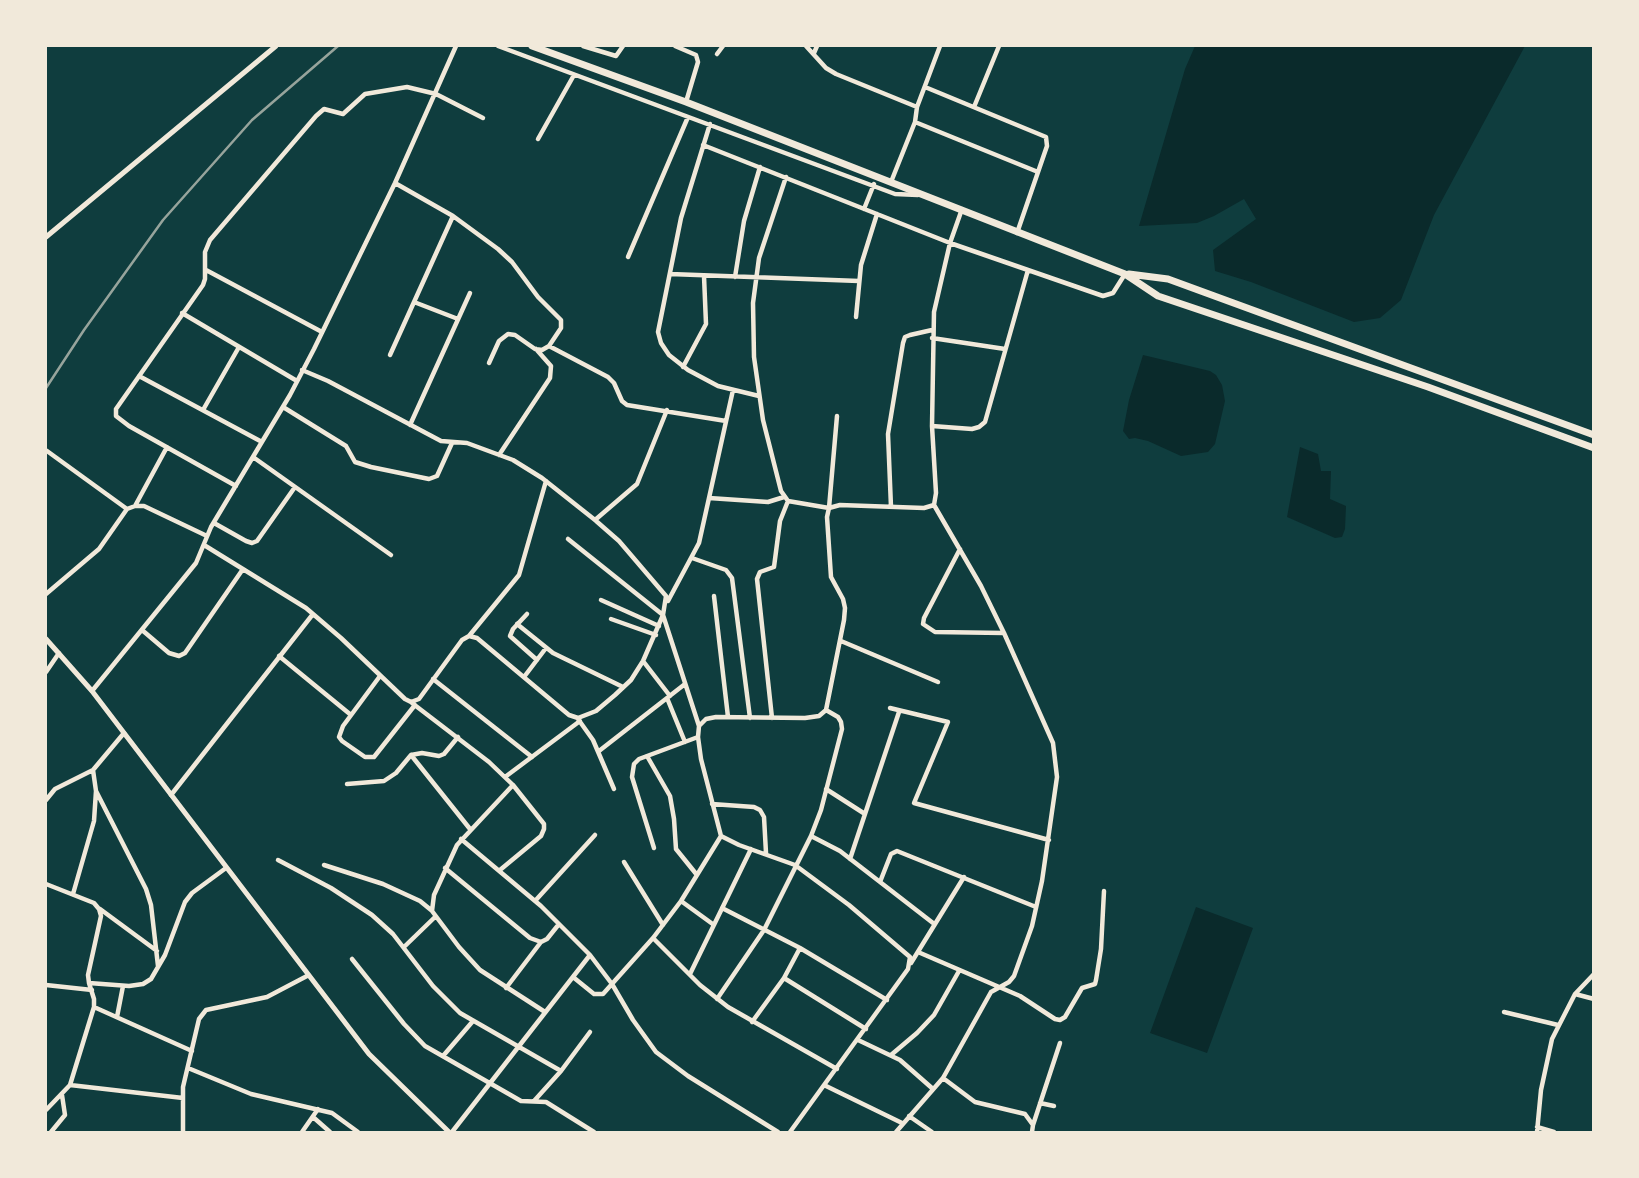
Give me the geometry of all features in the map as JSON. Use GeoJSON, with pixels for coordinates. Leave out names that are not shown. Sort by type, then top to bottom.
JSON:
{"type":"FeatureCollection","features":[{"type":"Feature","properties":{"kind":"main road"},"geometry":{"type":"LineString","coordinates":[[531,46],[686,102],[962,209],[1125,274],[1158,296],[1428,387],[1594,448]]}},
{"type":"Feature","properties":{"kind":"main road"},"geometry":{"type":"LineString","coordinates":[[1125,274],[1168,279],[1594,435]]}},
{"type":"Feature","properties":{"kind":"street"},"geometry":{"type":"LineString","coordinates":[[46,237],[276,46]]}},
{"type":"Feature","properties":{"kind":"street"},"geometry":{"type":"LineString","coordinates":[[92,691],[190,571],[214,523],[283,407],[395,183],[456,46]]}},
{"type":"Feature","properties":{"kind":"street"},"geometry":{"type":"LineString","coordinates":[[498,46],[895,194],[926,195]]}},
{"type":"Feature","properties":{"kind":"street"},"geometry":{"type":"LineString","coordinates":[[583,46],[616,57],[623,46]]}},
{"type":"Feature","properties":{"kind":"street"},"geometry":{"type":"LineString","coordinates":[[675,46],[696,54],[698,62],[686,102]]}},
{"type":"Feature","properties":{"kind":"street"},"geometry":{"type":"LineString","coordinates":[[717,54],[723,46]]}},
{"type":"Feature","properties":{"kind":"street"},"geometry":{"type":"LineString","coordinates":[[806,46],[826,68],[836,74],[917,107]]}},
{"type":"Feature","properties":{"kind":"street"},"geometry":{"type":"LineString","coordinates":[[814,53],[817,46]]}},
{"type":"Feature","properties":{"kind":"street"},"geometry":{"type":"LineString","coordinates":[[891,182],[915,122],[917,107],[940,46]]}},
{"type":"Feature","properties":{"kind":"street"},"geometry":{"type":"LineString","coordinates":[[974,107],[999,46]]}},
{"type":"Feature","properties":{"kind":"street"},"geometry":{"type":"LineString","coordinates":[[538,139],[574,75]]}},
{"type":"Feature","properties":{"kind":"street"},"geometry":{"type":"LineString","coordinates":[[236,486],[116,416],[116,409],[203,285],[205,252],[210,240],[324,109],[343,114],[365,94],[400,87],[436,94],[483,118]]}},
{"type":"Feature","properties":{"kind":"street"},"geometry":{"type":"LineString","coordinates":[[925,87],[1046,137],[1047,146],[1017,233]]}},
{"type":"Feature","properties":{"kind":"street"},"geometry":{"type":"LineString","coordinates":[[628,257],[688,117]]}},
{"type":"Feature","properties":{"kind":"street"},"geometry":{"type":"LineString","coordinates":[[915,122],[1038,172]]}},
{"type":"Feature","properties":{"kind":"street"},"geometry":{"type":"LineString","coordinates":[[710,124],[681,218],[658,332],[669,355],[701,378],[759,396]]}},
{"type":"Feature","properties":{"kind":"street"},"geometry":{"type":"LineString","coordinates":[[702,145],[950,243],[1103,296],[1113,293],[1125,274]]}},
{"type":"Feature","properties":{"kind":"street"},"geometry":{"type":"LineString","coordinates":[[735,277],[744,220],[760,167]]}},
{"type":"Feature","properties":{"kind":"street"},"geometry":{"type":"LineString","coordinates":[[772,718],[757,579],[760,572],[774,567],[786,499],[768,445],[759,396],[753,303],[755,276],[765,237],[786,177]]}},
{"type":"Feature","properties":{"kind":"street"},"geometry":{"type":"LineString","coordinates":[[395,183],[453,216],[505,255],[538,297],[557,314],[561,320],[561,328],[549,346],[542,350],[535,349]]}},
{"type":"Feature","properties":{"kind":"street"},"geometry":{"type":"LineString","coordinates":[[864,209],[874,184]]}},
{"type":"Feature","properties":{"kind":"street"},"geometry":{"type":"LineString","coordinates":[[896,1132],[943,1078],[987,999],[1014,976],[1025,948],[1035,907],[1049,840],[1058,777],[1055,750],[1049,733],[1004,633],[934,505],[936,493],[932,426],[932,330],[940,281],[962,209]]}},
{"type":"Feature","properties":{"kind":"street"},"geometry":{"type":"LineString","coordinates":[[856,317],[864,254],[877,214]]}},
{"type":"Feature","properties":{"kind":"street"},"geometry":{"type":"LineString","coordinates":[[390,355],[453,216]]}},
{"type":"Feature","properties":{"kind":"street"},"geometry":{"type":"LineString","coordinates":[[206,270],[322,332]]}},
{"type":"Feature","properties":{"kind":"street"},"geometry":{"type":"LineString","coordinates":[[932,426],[972,429],[979,428],[985,422],[1028,270]]}},
{"type":"Feature","properties":{"kind":"street"},"geometry":{"type":"LineString","coordinates":[[670,274],[859,281]]}},
{"type":"Feature","properties":{"kind":"street"},"geometry":{"type":"LineString","coordinates":[[684,367],[706,324],[705,276]]}},
{"type":"Feature","properties":{"kind":"street"},"geometry":{"type":"LineString","coordinates":[[411,425],[470,293]]}},
{"type":"Feature","properties":{"kind":"street"},"geometry":{"type":"LineString","coordinates":[[414,302],[458,319]]}},
{"type":"Feature","properties":{"kind":"street"},"geometry":{"type":"LineString","coordinates":[[182,313],[297,381]]}},
{"type":"Feature","properties":{"kind":"street"},"geometry":{"type":"LineString","coordinates":[[891,507],[888,434],[903,343],[905,337],[932,330]]}},
{"type":"Feature","properties":{"kind":"street"},"geometry":{"type":"LineString","coordinates":[[489,363],[499,341],[508,334],[515,335],[535,349],[551,366],[550,378],[499,455]]}},
{"type":"Feature","properties":{"kind":"street"},"geometry":{"type":"LineString","coordinates":[[932,338],[1005,349]]}},
{"type":"Feature","properties":{"kind":"street"},"geometry":{"type":"LineString","coordinates":[[203,410],[239,346]]}},
{"type":"Feature","properties":{"kind":"street"},"geometry":{"type":"LineString","coordinates":[[549,346],[608,377],[627,405],[726,421]]}},
{"type":"Feature","properties":{"kind":"street"},"geometry":{"type":"LineString","coordinates":[[302,370],[441,441],[467,443],[522,465],[546,481],[619,541],[661,588],[666,596],[666,605]]}},
{"type":"Feature","properties":{"kind":"street"},"geometry":{"type":"LineString","coordinates":[[139,376],[262,442]]}},
{"type":"Feature","properties":{"kind":"street"},"geometry":{"type":"LineString","coordinates":[[505,777],[579,720],[596,711],[623,687],[643,661],[656,635],[666,605],[692,558],[703,529],[733,390]]}},
{"type":"Feature","properties":{"kind":"street"},"geometry":{"type":"LineString","coordinates":[[283,407],[346,446],[355,462],[371,467],[429,479],[437,476],[452,443]]}},
{"type":"Feature","properties":{"kind":"street"},"geometry":{"type":"LineString","coordinates":[[595,520],[637,484],[667,410]]}},
{"type":"Feature","properties":{"kind":"street"},"geometry":{"type":"LineString","coordinates":[[699,726],[706,719],[819,716],[826,710],[841,641],[845,608],[831,577],[827,517],[837,416]]}},
{"type":"Feature","properties":{"kind":"street"},"geometry":{"type":"LineString","coordinates":[[135,506],[167,447]]}},
{"type":"Feature","properties":{"kind":"street"},"geometry":{"type":"LineString","coordinates":[[47,451],[127,509]]}},
{"type":"Feature","properties":{"kind":"street"},"geometry":{"type":"LineString","coordinates":[[253,457],[391,555]]}},
{"type":"Feature","properties":{"kind":"street"},"geometry":{"type":"LineString","coordinates":[[380,676],[339,733],[339,737],[370,759],[378,755],[462,640],[469,636],[519,575],[546,481]]}},
{"type":"Feature","properties":{"kind":"street"},"geometry":{"type":"LineString","coordinates":[[214,523],[246,541],[257,541],[295,487]]}},
{"type":"Feature","properties":{"kind":"street"},"geometry":{"type":"LineString","coordinates":[[709,498],[768,502],[786,499],[830,508],[840,505],[924,508],[934,505]]}},
{"type":"Feature","properties":{"kind":"street"},"geometry":{"type":"LineString","coordinates":[[46,594],[99,549],[127,509],[135,506],[144,506],[207,536]]}},
{"type":"Feature","properties":{"kind":"street"},"geometry":{"type":"LineString","coordinates":[[568,539],[663,615],[699,726],[698,737],[721,836],[663,925],[603,993],[594,994],[573,977]]}},
{"type":"Feature","properties":{"kind":"street"},"geometry":{"type":"LineString","coordinates":[[204,545],[313,614],[405,699],[458,737],[513,785],[540,818],[544,829],[541,836],[500,870]]}},
{"type":"Feature","properties":{"kind":"street"},"geometry":{"type":"LineString","coordinates":[[960,550],[923,624],[934,632],[1004,633]]}},
{"type":"Feature","properties":{"kind":"street"},"geometry":{"type":"LineString","coordinates":[[692,558],[726,570],[732,578],[750,718]]}},
{"type":"Feature","properties":{"kind":"street"},"geometry":{"type":"LineString","coordinates":[[142,630],[169,653],[179,656],[185,653],[243,569]]}},
{"type":"Feature","properties":{"kind":"street"},"geometry":{"type":"LineString","coordinates":[[714,596],[728,717]]}},
{"type":"Feature","properties":{"kind":"street"},"geometry":{"type":"LineString","coordinates":[[601,600],[659,626]]}},
{"type":"Feature","properties":{"kind":"street"},"geometry":{"type":"LineString","coordinates":[[171,795],[313,614]]}},
{"type":"Feature","properties":{"kind":"street"},"geometry":{"type":"LineString","coordinates":[[527,614],[511,633],[512,638],[537,660]]}},
{"type":"Feature","properties":{"kind":"street"},"geometry":{"type":"LineString","coordinates":[[611,619],[656,635]]}},
{"type":"Feature","properties":{"kind":"street"},"geometry":{"type":"LineString","coordinates":[[517,624],[547,648],[623,687]]}},
{"type":"Feature","properties":{"kind":"street"},"geometry":{"type":"LineString","coordinates":[[469,636],[477,638],[569,715],[579,720],[598,751],[614,789]]}},
{"type":"Feature","properties":{"kind":"street"},"geometry":{"type":"LineString","coordinates":[[46,639],[92,691],[369,1054],[450,1132],[590,955]]}},
{"type":"Feature","properties":{"kind":"street"},"geometry":{"type":"LineString","coordinates":[[841,641],[938,682]]}},
{"type":"Feature","properties":{"kind":"street"},"geometry":{"type":"LineString","coordinates":[[524,677],[547,648]]}},
{"type":"Feature","properties":{"kind":"street"},"geometry":{"type":"LineString","coordinates":[[46,672],[60,652]]}},
{"type":"Feature","properties":{"kind":"street"},"geometry":{"type":"LineString","coordinates":[[279,656],[351,715]]}},
{"type":"Feature","properties":{"kind":"street"},"geometry":{"type":"LineString","coordinates":[[643,661],[668,697],[685,742]]}},
{"type":"Feature","properties":{"kind":"street"},"geometry":{"type":"LineString","coordinates":[[433,679],[533,757]]}},
{"type":"Feature","properties":{"kind":"street"},"geometry":{"type":"LineString","coordinates":[[598,751],[685,684]]}},
{"type":"Feature","properties":{"kind":"street"},"geometry":{"type":"LineString","coordinates":[[890,708],[948,722],[914,803],[1049,840]]}},
{"type":"Feature","properties":{"kind":"street"},"geometry":{"type":"LineString","coordinates":[[717,999],[764,930],[811,836],[842,729],[838,717],[826,710]]}},
{"type":"Feature","properties":{"kind":"street"},"geometry":{"type":"LineString","coordinates":[[850,859],[899,712]]}},
{"type":"Feature","properties":{"kind":"street"},"geometry":{"type":"LineString","coordinates":[[46,800],[55,789],[93,770],[124,733]]}},
{"type":"Feature","properties":{"kind":"street"},"geometry":{"type":"LineString","coordinates":[[347,784],[384,780],[396,773],[411,755],[416,753],[439,756],[444,754],[458,737]]}},
{"type":"Feature","properties":{"kind":"street"},"geometry":{"type":"LineString","coordinates":[[654,848],[632,777],[634,764],[647,756],[698,737]]}},
{"type":"Feature","properties":{"kind":"street"},"geometry":{"type":"LineString","coordinates":[[411,755],[470,829]]}},
{"type":"Feature","properties":{"kind":"street"},"geometry":{"type":"LineString","coordinates":[[647,756],[670,796],[676,849],[697,875]]}},
{"type":"Feature","properties":{"kind":"street"},"geometry":{"type":"LineString","coordinates":[[73,894],[94,821],[96,791],[93,770]]}},
{"type":"Feature","properties":{"kind":"street"},"geometry":{"type":"LineString","coordinates":[[432,911],[434,895],[461,839],[513,785]]}},
{"type":"Feature","properties":{"kind":"street"},"geometry":{"type":"LineString","coordinates":[[826,789],[865,814]]}},
{"type":"Feature","properties":{"kind":"street"},"geometry":{"type":"LineString","coordinates":[[96,791],[146,889],[151,905],[158,968]]}},
{"type":"Feature","properties":{"kind":"street"},"geometry":{"type":"LineString","coordinates":[[712,804],[754,807],[760,810],[764,817],[766,853]]}},
{"type":"Feature","properties":{"kind":"street"},"geometry":{"type":"LineString","coordinates":[[535,901],[595,835]]}},
{"type":"Feature","properties":{"kind":"street"},"geometry":{"type":"LineString","coordinates":[[721,836],[795,865],[849,905],[906,953],[911,963]]}},
{"type":"Feature","properties":{"kind":"street"},"geometry":{"type":"LineString","coordinates":[[811,836],[832,846],[933,923]]}},
{"type":"Feature","properties":{"kind":"street"},"geometry":{"type":"LineString","coordinates":[[461,839],[535,901],[590,955],[656,1052],[688,1076],[778,1132]]}},
{"type":"Feature","properties":{"kind":"street"},"geometry":{"type":"LineString","coordinates":[[690,974],[751,849]]}},
{"type":"Feature","properties":{"kind":"street"},"geometry":{"type":"LineString","coordinates":[[880,883],[891,854],[897,851],[1035,907]]}},
{"type":"Feature","properties":{"kind":"street"},"geometry":{"type":"LineString","coordinates":[[278,860],[354,902],[384,925],[442,997],[460,1013],[561,1071]]}},
{"type":"Feature","properties":{"kind":"street"},"geometry":{"type":"LineString","coordinates":[[624,862],[663,925]]}},
{"type":"Feature","properties":{"kind":"street"},"geometry":{"type":"LineString","coordinates":[[324,865],[383,884],[420,901],[432,911],[468,959],[480,970],[545,1012]]}},
{"type":"Feature","properties":{"kind":"street"},"geometry":{"type":"LineString","coordinates":[[89,983],[123,986],[143,984],[151,979],[185,902],[192,892],[226,868]]}},
{"type":"Feature","properties":{"kind":"street"},"geometry":{"type":"LineString","coordinates":[[445,868],[530,938],[541,942]]}},
{"type":"Feature","properties":{"kind":"street"},"geometry":{"type":"LineString","coordinates":[[790,1132],[887,1000],[964,877]]}},
{"type":"Feature","properties":{"kind":"street"},"geometry":{"type":"LineString","coordinates":[[46,884],[94,903],[157,951]]}},
{"type":"Feature","properties":{"kind":"street"},"geometry":{"type":"LineString","coordinates":[[919,952],[1020,996],[1055,1020],[1065,1017],[1079,992],[1095,984],[1097,980],[1104,891]]}},
{"type":"Feature","properties":{"kind":"street"},"geometry":{"type":"LineString","coordinates":[[681,901],[714,925]]}},
{"type":"Feature","properties":{"kind":"street"},"geometry":{"type":"LineString","coordinates":[[722,908],[800,948],[887,1000]]}},
{"type":"Feature","properties":{"kind":"street"},"geometry":{"type":"LineString","coordinates":[[46,1110],[69,1085],[94,1007],[88,975],[101,916],[99,909]]}},
{"type":"Feature","properties":{"kind":"street"},"geometry":{"type":"LineString","coordinates":[[404,947],[435,917]]}},
{"type":"Feature","properties":{"kind":"street"},"geometry":{"type":"LineString","coordinates":[[506,988],[541,942],[547,939],[559,924]]}},
{"type":"Feature","properties":{"kind":"street"},"geometry":{"type":"LineString","coordinates":[[653,938],[717,999],[752,1022],[837,1069]]}},
{"type":"Feature","properties":{"kind":"street"},"geometry":{"type":"LineString","coordinates":[[752,1022],[784,978],[800,948]]}},
{"type":"Feature","properties":{"kind":"street"},"geometry":{"type":"LineString","coordinates":[[352,958],[414,1035],[443,1056],[521,1101],[552,1105],[592,1132]]}},
{"type":"Feature","properties":{"kind":"street"},"geometry":{"type":"LineString","coordinates":[[891,1055],[934,1015],[959,971]]}},
{"type":"Feature","properties":{"kind":"street"},"geometry":{"type":"LineString","coordinates":[[1554,1132],[1537,1130],[1548,1055],[1558,1025],[1575,993],[1594,974]]}},
{"type":"Feature","properties":{"kind":"street"},"geometry":{"type":"LineString","coordinates":[[183,1132],[183,1098],[188,1068],[199,1019],[206,1010],[267,997],[307,976]]}},
{"type":"Feature","properties":{"kind":"street"},"geometry":{"type":"LineString","coordinates":[[784,978],[866,1029]]}},
{"type":"Feature","properties":{"kind":"street"},"geometry":{"type":"LineString","coordinates":[[46,985],[92,990]]}},
{"type":"Feature","properties":{"kind":"street"},"geometry":{"type":"LineString","coordinates":[[117,1017],[123,986]]}},
{"type":"Feature","properties":{"kind":"street"},"geometry":{"type":"LineString","coordinates":[[1575,993],[1594,999]]}},
{"type":"Feature","properties":{"kind":"street"},"geometry":{"type":"LineString","coordinates":[[94,1007],[192,1051]]}},
{"type":"Feature","properties":{"kind":"street"},"geometry":{"type":"LineString","coordinates":[[1504,1012],[1558,1025]]}},
{"type":"Feature","properties":{"kind":"street"},"geometry":{"type":"LineString","coordinates":[[443,1056],[473,1021]]}},
{"type":"Feature","properties":{"kind":"street"},"geometry":{"type":"LineString","coordinates":[[534,1101],[590,1032]]}},
{"type":"Feature","properties":{"kind":"street"},"geometry":{"type":"LineString","coordinates":[[858,1040],[907,1065],[933,1089]]}},
{"type":"Feature","properties":{"kind":"street"},"geometry":{"type":"LineString","coordinates":[[1032,1132],[1060,1043]]}},
{"type":"Feature","properties":{"kind":"street"},"geometry":{"type":"LineString","coordinates":[[188,1068],[251,1094],[332,1113],[358,1132]]}},
{"type":"Feature","properties":{"kind":"street"},"geometry":{"type":"LineString","coordinates":[[943,1078],[975,1102],[1025,1114],[1033,1125]]}},
{"type":"Feature","properties":{"kind":"street"},"geometry":{"type":"LineString","coordinates":[[69,1085],[183,1098]]}},
{"type":"Feature","properties":{"kind":"street"},"geometry":{"type":"LineString","coordinates":[[826,1086],[902,1123]]}},
{"type":"Feature","properties":{"kind":"street"},"geometry":{"type":"LineString","coordinates":[[51,1132],[65,1115],[62,1095]]}},
{"type":"Feature","properties":{"kind":"street"},"geometry":{"type":"LineString","coordinates":[[1040,1103],[1054,1106]]}},
{"type":"Feature","properties":{"kind":"street"},"geometry":{"type":"LineString","coordinates":[[302,1132],[318,1109]]}},
{"type":"Feature","properties":{"kind":"street"},"geometry":{"type":"LineString","coordinates":[[909,1116],[932,1132]]}},
{"type":"Feature","properties":{"kind":"street"},"geometry":{"type":"LineString","coordinates":[[313,1117],[330,1132]]}},
{"type":"Feature","properties":{"kind":"water"},"geometry":{"type":"Polygon","coordinates":[[[1195,46],[1525,46],[1434,215],[1401,300],[1380,318],[1354,322],[1215,271],[1213,250],[1256,219],[1244,199],[1197,223],[1139,226],[1185,69],[1195,46]]]}},
{"type":"Feature","properties":{"kind":"water"},"geometry":{"type":"Polygon","coordinates":[[[1143,355],[1210,371],[1216,375],[1222,385],[1225,401],[1215,444],[1208,452],[1181,456],[1148,441],[1129,439],[1123,431],[1143,355]]]}},
{"type":"Feature","properties":{"kind":"water"},"geometry":{"type":"Polygon","coordinates":[[[1300,447],[1318,454],[1321,471],[1331,471],[1330,499],[1346,506],[1342,537],[1335,538],[1287,517],[1300,447]]]}},
{"type":"Feature","properties":{"kind":"water"},"geometry":{"type":"Polygon","coordinates":[[[1196,907],[1253,928],[1207,1053],[1150,1033],[1196,907]]]}},
{"type":"Feature","properties":{"kind":"railway"},"geometry":{"type":"LineString","coordinates":[[46,388],[163,220],[252,120],[338,46]]}}]}
